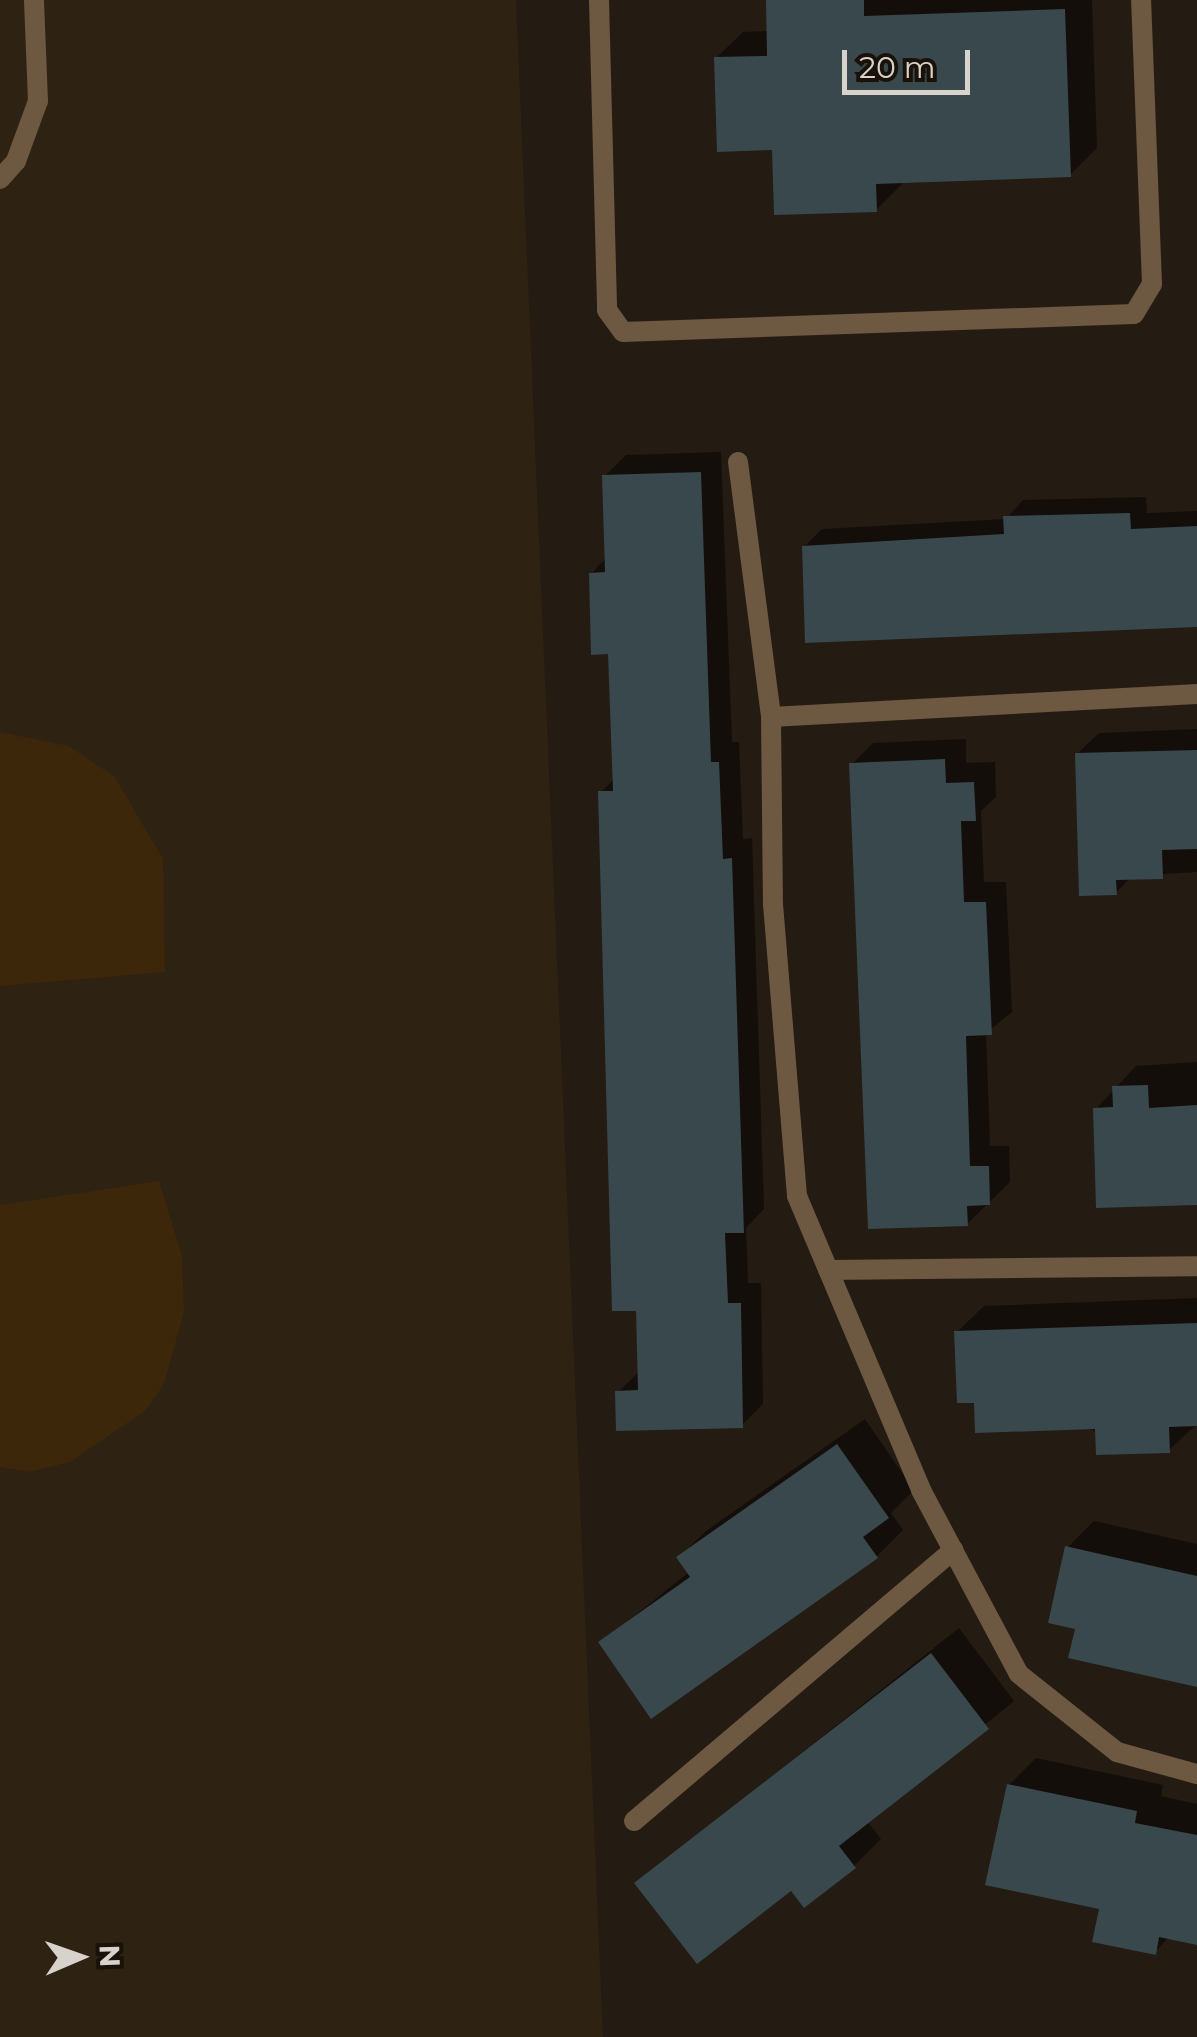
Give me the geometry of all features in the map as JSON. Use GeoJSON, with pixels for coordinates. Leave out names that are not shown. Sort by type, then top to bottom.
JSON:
{"type":"FeatureCollection","features":[{"type":"Feature","properties":{"kind":"lane"},"geometry":{"type":"LineString","coordinates":[[0,180],[16,161],[38,101],[34,0]]}},
{"type":"Feature","properties":{"kind":"lane"},"geometry":{"type":"LineString","coordinates":[[599,0],[607,310],[623,332],[1134,314],[1152,284],[1141,0]]}},
{"type":"Feature","properties":{"kind":"lane"},"geometry":{"type":"LineString","coordinates":[[738,462],[771,717],[773,904],[797,1196],[953,1550],[1019,1674],[1117,1752],[1197,1774]]}},
{"type":"Feature","properties":{"kind":"lane"},"geometry":{"type":"LineString","coordinates":[[771,717],[1197,694]]}},
{"type":"Feature","properties":{"kind":"lane"},"geometry":{"type":"LineString","coordinates":[[828,1270],[1197,1266]]}},
{"type":"Feature","properties":{"kind":"lane"},"geometry":{"type":"LineString","coordinates":[[634,1821],[953,1550]]}},
{"type":"Feature","properties":{"kind":"shaded area"},"geometry":{"type":"Polygon","coordinates":[[[0,0],[516,0],[603,2037],[0,2037],[0,0]]]}},
{"type":"Feature","properties":{"kind":"shaded area"},"geometry":{"type":"Polygon","coordinates":[[[0,732],[69,746],[115,777],[163,859],[165,972],[0,986],[0,732]]]}},
{"type":"Feature","properties":{"kind":"shaded area"},"geometry":{"type":"Polygon","coordinates":[[[159,1181],[182,1256],[184,1312],[164,1384],[145,1411],[70,1462],[29,1472],[0,1467],[0,1205],[159,1181]]]}},
{"type":"Feature","properties":{"kind":"building"},"geometry":{"type":"Polygon","coordinates":[[[766,0],[864,0],[864,16],[1065,9],[1071,177],[876,184],[877,212],[774,215],[772,150],[717,152],[714,57],[767,56],[766,0]]]}},
{"type":"Feature","properties":{"kind":"building"},"geometry":{"type":"Polygon","coordinates":[[[701,472],[711,762],[719,762],[723,859],[732,858],[744,1233],[725,1233],[728,1303],[741,1303],[743,1428],[616,1431],[615,1391],[638,1390],[636,1311],[612,1311],[598,791],[613,791],[608,654],[591,655],[589,573],[605,572],[602,475],[701,472]]]}},
{"type":"Feature","properties":{"kind":"building"},"geometry":{"type":"Polygon","coordinates":[[[1130,513],[1131,529],[1197,526],[1197,627],[805,643],[802,546],[1004,534],[1003,516],[1130,513]]]}},
{"type":"Feature","properties":{"kind":"building"},"geometry":{"type":"Polygon","coordinates":[[[1197,750],[1197,849],[1162,850],[1163,879],[1116,880],[1117,895],[1079,896],[1075,753],[1197,750]]]}},
{"type":"Feature","properties":{"kind":"building"},"geometry":{"type":"Polygon","coordinates":[[[945,759],[946,783],[974,782],[976,821],[961,821],[964,902],[986,902],[992,1035],[966,1036],[970,1166],[989,1166],[990,1205],[967,1206],[968,1226],[868,1229],[849,763],[945,759]]]}},
{"type":"Feature","properties":{"kind":"building"},"geometry":{"type":"Polygon","coordinates":[[[1148,1085],[1149,1108],[1197,1105],[1197,1205],[1096,1208],[1093,1108],[1113,1107],[1112,1086],[1148,1085]]]}},
{"type":"Feature","properties":{"kind":"building"},"geometry":{"type":"Polygon","coordinates":[[[1197,1323],[1197,1426],[1169,1427],[1170,1453],[1096,1455],[1095,1429],[975,1433],[974,1403],[957,1403],[954,1331],[1197,1323]]]}},
{"type":"Feature","properties":{"kind":"building"},"geometry":{"type":"Polygon","coordinates":[[[837,1444],[889,1518],[863,1537],[878,1558],[651,1719],[598,1642],[690,1577],[676,1557],[837,1444]]]}},
{"type":"Feature","properties":{"kind":"building"},"geometry":{"type":"Polygon","coordinates":[[[1065,1546],[1197,1576],[1197,1687],[1068,1658],[1075,1629],[1048,1623],[1065,1546]]]}},
{"type":"Feature","properties":{"kind":"building"},"geometry":{"type":"Polygon","coordinates":[[[931,1653],[989,1729],[839,1846],[856,1868],[804,1908],[791,1891],[697,1964],[634,1883],[931,1653]]]}},
{"type":"Feature","properties":{"kind":"building"},"geometry":{"type":"Polygon","coordinates":[[[1007,1784],[1137,1811],[1135,1823],[1197,1835],[1197,1945],[1159,1937],[1156,1955],[1092,1942],[1099,1909],[985,1885],[1007,1784]]]}}]}
